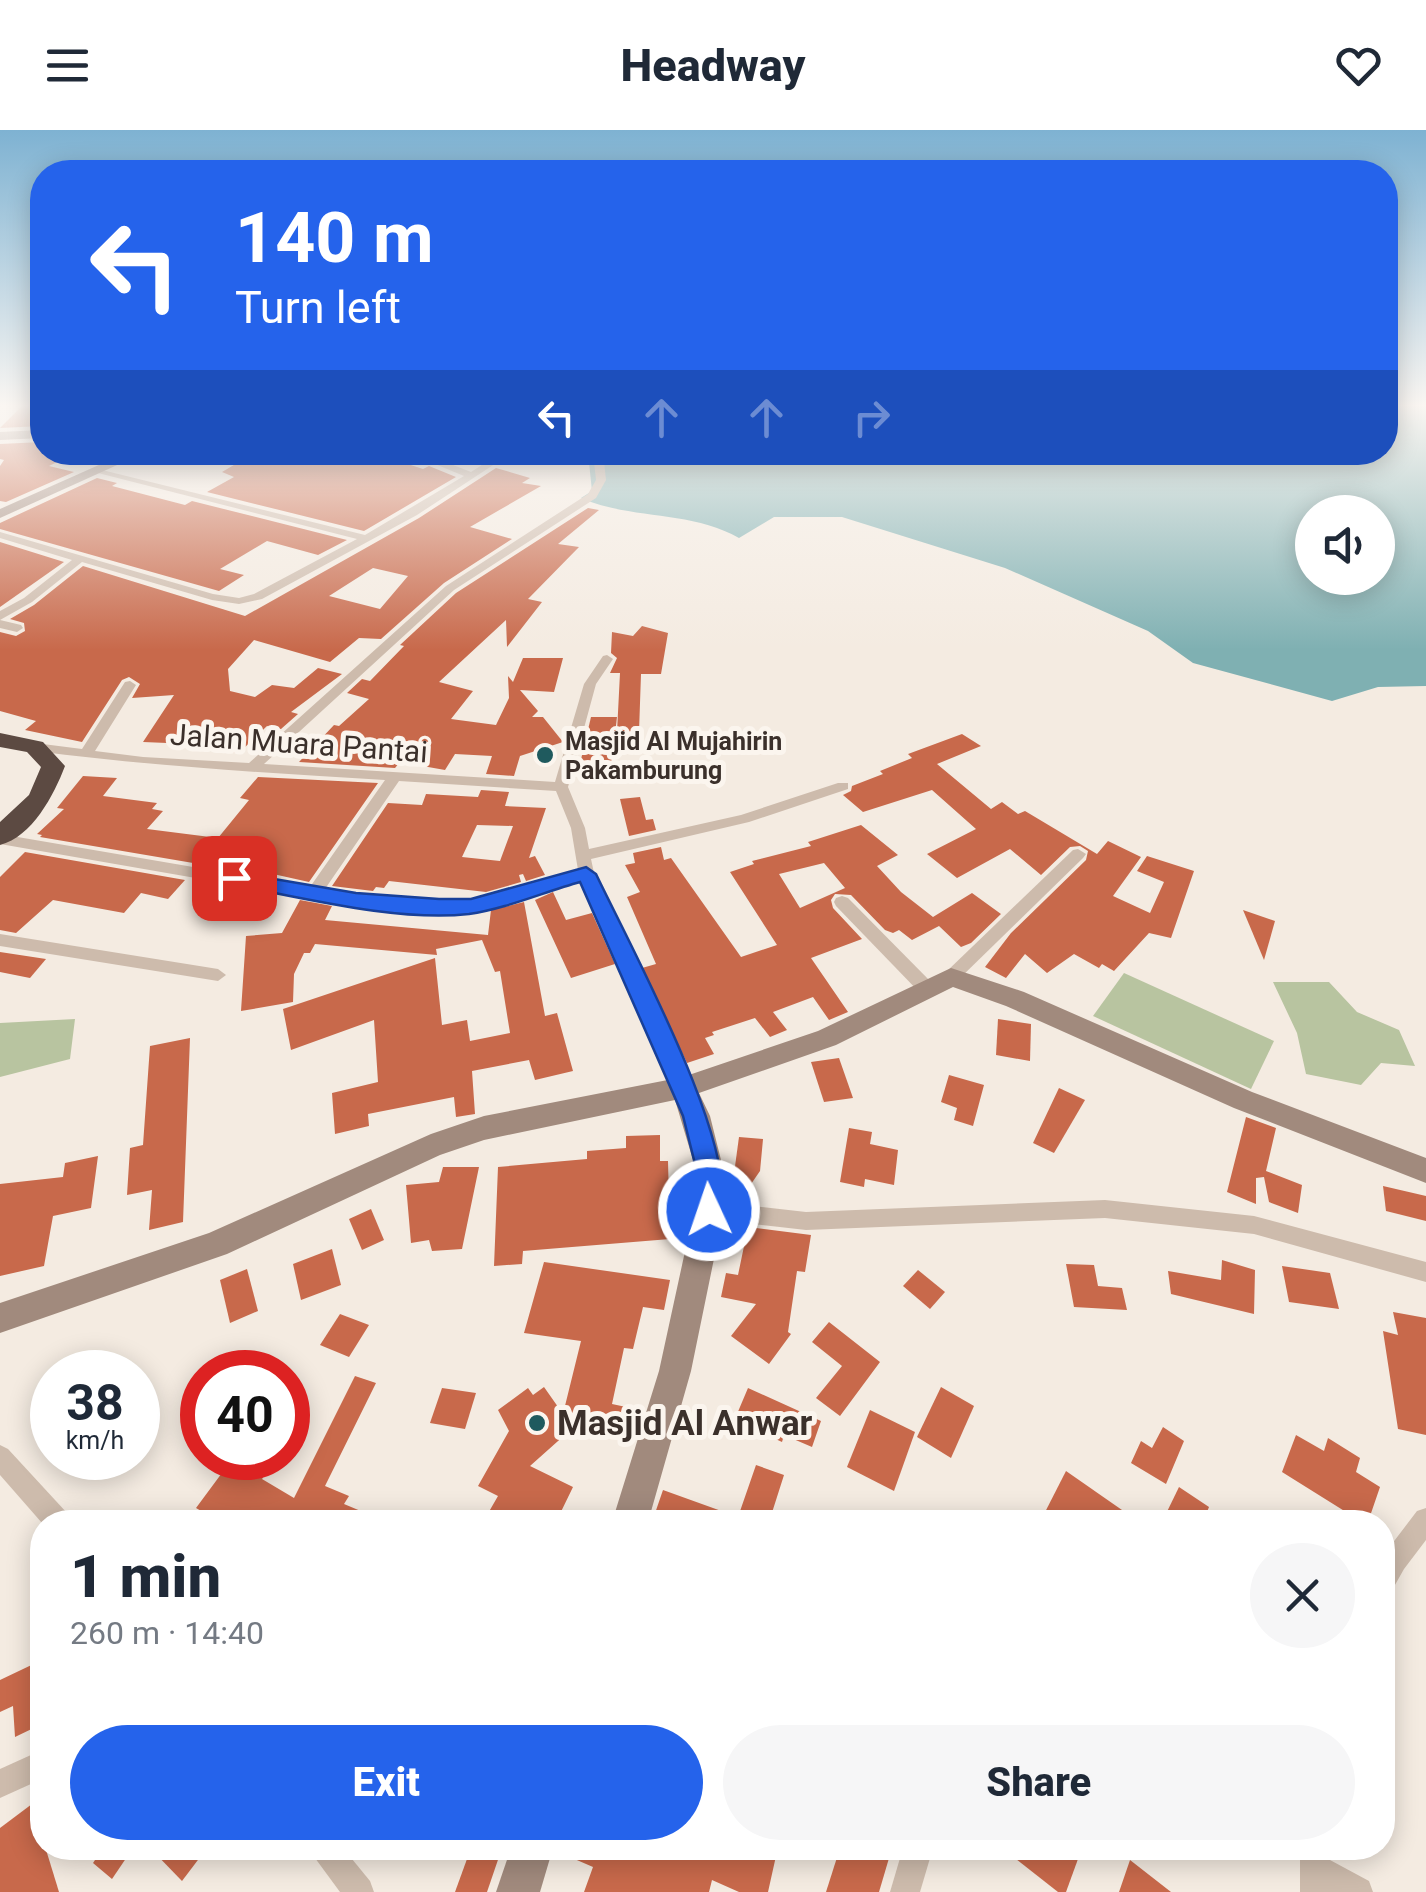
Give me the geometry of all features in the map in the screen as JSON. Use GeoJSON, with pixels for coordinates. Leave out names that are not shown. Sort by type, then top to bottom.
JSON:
{"type":"FeatureCollection","features":[{"type":"Feature","properties":{"kind":"highway"},"geometry":{"type":"LineString","coordinates":[[0,740],[35,747],[53,766],[40,798],[0,838]]}},
{"type":"Feature","properties":{"kind":"street"},"geometry":{"type":"LineString","coordinates":[[0,514],[68,485]]}},
{"type":"Feature","properties":{"kind":"street"},"geometry":{"type":"LineString","coordinates":[[157,485],[365,538]]}},
{"type":"Feature","properties":{"kind":"street"},"geometry":{"type":"LineString","coordinates":[[0,535],[212,597],[247,600],[413,512],[454,485]]}},
{"type":"Feature","properties":{"kind":"street"},"geometry":{"type":"LineString","coordinates":[[252,768],[450,588],[592,496],[598,485]]}},
{"type":"Feature","properties":{"kind":"street"},"geometry":{"type":"LineString","coordinates":[[0,616],[28,600],[81,558]]}},
{"type":"Feature","properties":{"kind":"street"},"geometry":{"type":"LineString","coordinates":[[0,624],[17,628]]}},
{"type":"Feature","properties":{"kind":"street"},"geometry":{"type":"LineString","coordinates":[[607,659],[590,684],[560,787],[578,828],[584,865],[696,1116],[707,1160],[709,1210],[675,1371],[634,1510]]}},
{"type":"Feature","properties":{"kind":"street"},"geometry":{"type":"LineString","coordinates":[[85,755],[130,684]]}},
{"type":"Feature","properties":{"kind":"street","name":"Jalan Muara Pantai"},"geometry":{"type":"LineString","coordinates":[[35,747],[85,755],[252,768],[560,787]]}},
{"type":"Feature","properties":{"kind":"street"},"geometry":{"type":"LineString","coordinates":[[315,892],[394,776]]}},
{"type":"Feature","properties":{"kind":"street"},"geometry":{"type":"LineString","coordinates":[[0,838],[398,906],[471,906],[584,865],[843,786]]}},
{"type":"Feature","properties":{"kind":"street"},"geometry":{"type":"LineString","coordinates":[[0,1318],[216,1244],[369,1172],[484,1128],[682,1088],[827,1038],[939,983],[1078,854]]}},
{"type":"Feature","properties":{"kind":"street"},"geometry":{"type":"LineString","coordinates":[[842,902],[939,983],[1032,1006],[1242,1100],[1426,1172]]}},
{"type":"Feature","properties":{"kind":"street"},"geometry":{"type":"LineString","coordinates":[[0,940],[218,975]]}},
{"type":"Feature","properties":{"kind":"street"},"geometry":{"type":"LineString","coordinates":[[709,1210],[806,1221],[1104,1208],[1240,1222],[1426,1272]]}},
{"type":"Feature","properties":{"kind":"street"},"geometry":{"type":"LineString","coordinates":[[0,1457],[47,1510]]}},
{"type":"Feature","properties":{"kind":"street"},"geometry":{"type":"LineString","coordinates":[[1395,1559],[1426,1520]]}},
{"type":"Feature","properties":{"kind":"street"},"geometry":{"type":"LineString","coordinates":[[0,1784],[30,1770]]}},
{"type":"Feature","properties":{"kind":"street"},"geometry":{"type":"LineString","coordinates":[[334,1860],[359,1892]]}},
{"type":"Feature","properties":{"kind":"street"},"geometry":{"type":"LineString","coordinates":[[518,1892],[528,1860]]}},
{"type":"Feature","properties":{"kind":"street"},"geometry":{"type":"LineString","coordinates":[[906,1892],[915,1860]]}},
{"type":"Feature","properties":{"kind":"street"},"geometry":{"type":"LineString","coordinates":[[1315,1869],[1358,1892]]}},
{"type":"Feature","properties":{"kind":"green space"},"geometry":{"type":"Polygon","coordinates":[[[1124,973],[1274,1041],[1251,1089],[1093,1016],[1124,973]]]}},
{"type":"Feature","properties":{"kind":"green space"},"geometry":{"type":"Polygon","coordinates":[[[1273,982],[1329,982],[1357,1012],[1399,1030],[1415,1066],[1381,1063],[1361,1085],[1306,1074],[1297,1033],[1273,982]]]}},
{"type":"Feature","properties":{"kind":"green space"},"geometry":{"type":"Polygon","coordinates":[[[75,1019],[70,1059],[0,1077],[0,1023],[75,1019]]]}},
{"type":"Feature","properties":{"kind":"water"},"geometry":{"type":"Polygon","coordinates":[[[591,485],[1426,485],[1426,686],[1378,687],[1332,701],[1193,663],[1148,631],[1005,568],[842,517],[774,517],[739,538],[701,523],[620,510],[581,498],[592,491],[591,485]]]}},
{"type":"Feature","properties":{"kind":"building"},"geometry":{"type":"Polygon","coordinates":[[[0,485],[44,485],[6,502],[0,501],[0,485]]]}},
{"type":"Feature","properties":{"kind":"building"},"geometry":{"type":"Polygon","coordinates":[[[81,485],[113,485],[347,540],[318,555],[267,541],[220,569],[244,575],[219,591],[0,529],[0,523],[81,485]]]}},
{"type":"Feature","properties":{"kind":"building"},"geometry":{"type":"Polygon","coordinates":[[[219,485],[442,485],[364,531],[207,492],[219,485]]]}},
{"type":"Feature","properties":{"kind":"building"},"geometry":{"type":"Polygon","coordinates":[[[469,485],[541,486],[470,527],[512,539],[444,583],[381,639],[359,638],[330,662],[254,640],[228,669],[230,691],[255,697],[272,685],[294,688],[318,668],[342,674],[291,712],[298,714],[281,729],[267,726],[239,753],[211,750],[216,745],[143,742],[174,695],[132,698],[140,684],[129,677],[122,680],[82,742],[25,730],[36,721],[0,711],[0,632],[16,636],[25,631],[24,623],[10,619],[83,566],[245,616],[469,485]],[[373,568],[329,596],[380,609],[408,576],[373,568]]]}},
{"type":"Feature","properties":{"kind":"building"},"geometry":{"type":"Polygon","coordinates":[[[588,508],[599,510],[558,544],[579,547],[528,599],[542,602],[507,647],[506,620],[439,682],[473,691],[451,719],[496,725],[509,698],[508,676],[513,682],[523,658],[563,658],[554,692],[520,690],[538,711],[532,717],[543,717],[563,742],[520,756],[514,776],[486,774],[492,756],[455,754],[445,770],[400,762],[395,768],[299,762],[334,725],[339,726],[369,699],[347,693],[362,679],[370,681],[404,646],[400,645],[456,593],[588,508]]]}},
{"type":"Feature","properties":{"kind":"building"},"geometry":{"type":"Polygon","coordinates":[[[0,542],[64,562],[0,607],[0,542]]]}},
{"type":"Feature","properties":{"kind":"building"},"geometry":{"type":"Polygon","coordinates":[[[642,626],[668,633],[661,674],[641,674],[639,732],[617,732],[620,673],[610,673],[617,658],[611,653],[612,632],[633,636],[642,626]]]}},
{"type":"Feature","properties":{"kind":"building"},"geometry":{"type":"Polygon","coordinates":[[[591,717],[617,717],[611,768],[579,768],[591,717]]]}},
{"type":"Feature","properties":{"kind":"building"},"geometry":{"type":"Polygon","coordinates":[[[962,734],[981,746],[937,764],[991,809],[1002,802],[1018,814],[1025,811],[1097,854],[1108,841],[1141,857],[1113,896],[1150,913],[1164,882],[1137,871],[1147,856],[1194,871],[1171,938],[1149,933],[1114,971],[1102,964],[1099,968],[1074,954],[1047,973],[1025,954],[1006,978],[985,967],[1011,933],[1086,860],[1088,851],[1080,846],[1070,847],[1041,875],[1010,849],[957,878],[927,854],[976,829],[932,790],[863,812],[843,795],[852,786],[912,758],[908,754],[962,734]]]}},
{"type":"Feature","properties":{"kind":"building"},"geometry":{"type":"Polygon","coordinates":[[[83,776],[117,778],[103,796],[157,803],[152,809],[163,811],[147,829],[218,838],[249,800],[240,798],[258,777],[378,783],[309,882],[246,868],[202,861],[199,864],[40,837],[37,834],[64,809],[57,808],[83,776]]]}},
{"type":"Feature","properties":{"kind":"building"},"geometry":{"type":"Polygon","coordinates":[[[481,790],[509,792],[505,806],[546,808],[529,858],[535,856],[545,875],[526,881],[523,874],[519,875],[521,882],[486,892],[389,881],[384,888],[376,887],[373,891],[332,886],[388,803],[422,805],[426,794],[478,797],[481,790]],[[477,825],[462,857],[500,861],[513,826],[477,825]]]}},
{"type":"Feature","properties":{"kind":"building"},"geometry":{"type":"Polygon","coordinates":[[[640,797],[646,820],[653,819],[656,830],[629,836],[620,799],[640,797]]]}},
{"type":"Feature","properties":{"kind":"building"},"geometry":{"type":"Polygon","coordinates":[[[861,825],[898,855],[877,866],[901,892],[933,917],[972,893],[1001,914],[971,943],[961,947],[939,926],[912,940],[899,930],[885,930],[851,895],[835,894],[831,900],[833,908],[862,939],[811,958],[848,1012],[829,1020],[813,997],[773,1012],[787,1030],[770,1037],[755,1018],[712,1032],[714,1035],[705,1038],[714,1054],[687,1063],[642,968],[656,964],[627,897],[640,892],[625,865],[635,863],[633,853],[661,847],[664,860],[671,858],[741,957],[777,945],[730,872],[754,864],[752,861],[811,846],[808,842],[861,825]],[[824,863],[779,874],[800,908],[845,888],[824,863]]]}},
{"type":"Feature","properties":{"kind":"building"},"geometry":{"type":"Polygon","coordinates":[[[25,852],[185,880],[168,899],[141,893],[124,913],[53,900],[16,933],[0,930],[0,877],[25,852]]]}},
{"type":"Feature","properties":{"kind":"building"},"geometry":{"type":"Polygon","coordinates":[[[553,892],[566,920],[592,913],[615,964],[571,978],[535,900],[553,892]]]}},
{"type":"Feature","properties":{"kind":"building"},"geometry":{"type":"Polygon","coordinates":[[[300,900],[332,906],[325,920],[488,935],[491,910],[524,902],[545,1016],[557,1013],[573,1071],[535,1080],[529,1060],[472,1071],[475,1114],[456,1117],[454,1097],[368,1114],[369,1126],[335,1134],[332,1093],[378,1082],[374,1020],[291,1050],[283,1009],[435,958],[442,1025],[467,1020],[470,1041],[510,1033],[500,971],[495,972],[482,940],[436,949],[437,955],[315,944],[310,953],[304,953],[294,974],[293,1002],[241,1011],[246,936],[282,933],[300,900]]]}},
{"type":"Feature","properties":{"kind":"building"},"geometry":{"type":"Polygon","coordinates":[[[1243,910],[1275,921],[1264,960],[1243,910]]]}},
{"type":"Feature","properties":{"kind":"building"},"geometry":{"type":"Polygon","coordinates":[[[0,952],[46,959],[30,978],[0,972],[0,952]]]}},
{"type":"Feature","properties":{"kind":"building"},"geometry":{"type":"Polygon","coordinates":[[[998,1019],[1031,1024],[1030,1061],[996,1055],[998,1019]]]}},
{"type":"Feature","properties":{"kind":"building"},"geometry":{"type":"Polygon","coordinates":[[[190,1038],[183,1222],[149,1230],[152,1190],[127,1195],[130,1148],[143,1145],[150,1046],[190,1038]]]}},
{"type":"Feature","properties":{"kind":"building"},"geometry":{"type":"Polygon","coordinates":[[[839,1058],[853,1098],[824,1102],[811,1062],[839,1058]]]}},
{"type":"Feature","properties":{"kind":"building"},"geometry":{"type":"Polygon","coordinates":[[[949,1075],[984,1085],[973,1126],[954,1120],[957,1108],[941,1102],[949,1075]]]}},
{"type":"Feature","properties":{"kind":"building"},"geometry":{"type":"Polygon","coordinates":[[[1059,1088],[1085,1100],[1054,1153],[1033,1143],[1059,1088]]]}},
{"type":"Feature","properties":{"kind":"building"},"geometry":{"type":"Polygon","coordinates":[[[1246,1117],[1276,1128],[1266,1171],[1302,1185],[1298,1213],[1269,1202],[1264,1177],[1256,1178],[1256,1204],[1227,1192],[1246,1117]]]}},
{"type":"Feature","properties":{"kind":"building"},"geometry":{"type":"Polygon","coordinates":[[[849,1128],[872,1132],[870,1144],[898,1150],[894,1185],[865,1179],[864,1187],[840,1182],[849,1128]]]}},
{"type":"Feature","properties":{"kind":"building"},"geometry":{"type":"Polygon","coordinates":[[[660,1135],[660,1161],[668,1161],[670,1239],[523,1251],[522,1264],[494,1266],[498,1167],[587,1159],[587,1151],[626,1148],[626,1136],[660,1135]]]}},
{"type":"Feature","properties":{"kind":"building"},"geometry":{"type":"Polygon","coordinates":[[[739,1137],[763,1139],[760,1171],[749,1187],[733,1181],[739,1137]]]}},
{"type":"Feature","properties":{"kind":"building"},"geometry":{"type":"Polygon","coordinates":[[[98,1156],[91,1208],[53,1216],[44,1266],[0,1276],[0,1184],[63,1177],[65,1163],[98,1156]]]}},
{"type":"Feature","properties":{"kind":"building"},"geometry":{"type":"Polygon","coordinates":[[[443,1167],[479,1167],[462,1249],[432,1251],[429,1240],[411,1243],[406,1185],[439,1182],[443,1167]]]}},
{"type":"Feature","properties":{"kind":"building"},"geometry":{"type":"Polygon","coordinates":[[[1383,1186],[1426,1196],[1426,1221],[1386,1211],[1383,1186]]]}},
{"type":"Feature","properties":{"kind":"building"},"geometry":{"type":"Polygon","coordinates":[[[371,1209],[384,1240],[362,1250],[349,1219],[371,1209]]]}},
{"type":"Feature","properties":{"kind":"building"},"geometry":{"type":"Polygon","coordinates":[[[748,1227],[811,1235],[805,1272],[797,1271],[788,1332],[791,1334],[769,1364],[731,1336],[756,1304],[721,1297],[726,1273],[738,1275],[748,1227]]]}},
{"type":"Feature","properties":{"kind":"building"},"geometry":{"type":"Polygon","coordinates":[[[332,1249],[341,1285],[301,1300],[293,1264],[332,1249]]]}},
{"type":"Feature","properties":{"kind":"building"},"geometry":{"type":"Polygon","coordinates":[[[1222,1260],[1255,1270],[1254,1314],[1171,1294],[1168,1271],[1221,1280],[1222,1260]]]}},
{"type":"Feature","properties":{"kind":"building"},"geometry":{"type":"Polygon","coordinates":[[[544,1262],[670,1280],[664,1310],[643,1307],[633,1349],[624,1348],[612,1404],[626,1407],[619,1434],[576,1425],[530,1466],[573,1487],[562,1510],[490,1510],[498,1496],[478,1486],[509,1431],[498,1410],[528,1388],[533,1395],[544,1387],[563,1414],[581,1341],[524,1333],[544,1262]]]}},
{"type":"Feature","properties":{"kind":"building"},"geometry":{"type":"Polygon","coordinates":[[[1066,1264],[1094,1265],[1098,1286],[1122,1288],[1127,1310],[1074,1307],[1066,1264]]]}},
{"type":"Feature","properties":{"kind":"building"},"geometry":{"type":"Polygon","coordinates":[[[1282,1266],[1330,1273],[1339,1309],[1289,1302],[1282,1266]]]}},
{"type":"Feature","properties":{"kind":"building"},"geometry":{"type":"Polygon","coordinates":[[[247,1269],[258,1311],[230,1323],[220,1280],[247,1269]]]}},
{"type":"Feature","properties":{"kind":"building"},"geometry":{"type":"Polygon","coordinates":[[[918,1270],[945,1292],[930,1309],[903,1286],[918,1270]]]}},
{"type":"Feature","properties":{"kind":"building"},"geometry":{"type":"Polygon","coordinates":[[[1393,1312],[1426,1318],[1426,1435],[1398,1429],[1383,1331],[1398,1335],[1393,1312]]]}},
{"type":"Feature","properties":{"kind":"building"},"geometry":{"type":"Polygon","coordinates":[[[340,1314],[369,1325],[349,1357],[320,1345],[340,1314]]]}},
{"type":"Feature","properties":{"kind":"building"},"geometry":{"type":"Polygon","coordinates":[[[829,1322],[880,1362],[840,1416],[816,1398],[842,1366],[812,1342],[829,1322]]]}},
{"type":"Feature","properties":{"kind":"building"},"geometry":{"type":"Polygon","coordinates":[[[355,1376],[376,1383],[325,1486],[349,1496],[344,1504],[358,1510],[196,1508],[217,1480],[264,1480],[294,1498],[303,1480],[310,1480],[310,1466],[355,1376]]]}},
{"type":"Feature","properties":{"kind":"building"},"geometry":{"type":"Polygon","coordinates":[[[941,1387],[974,1406],[951,1458],[917,1437],[941,1387]]]}},
{"type":"Feature","properties":{"kind":"building"},"geometry":{"type":"Polygon","coordinates":[[[442,1388],[476,1393],[465,1429],[430,1423],[442,1388]]]}},
{"type":"Feature","properties":{"kind":"building"},"geometry":{"type":"Polygon","coordinates":[[[748,1388],[821,1421],[812,1447],[784,1435],[782,1442],[756,1430],[758,1423],[737,1414],[748,1388]]]}},
{"type":"Feature","properties":{"kind":"building"},"geometry":{"type":"Polygon","coordinates":[[[870,1410],[915,1432],[894,1491],[847,1467],[870,1410]]]}},
{"type":"Feature","properties":{"kind":"building"},"geometry":{"type":"Polygon","coordinates":[[[1163,1427],[1184,1441],[1166,1484],[1131,1463],[1141,1441],[1152,1448],[1163,1427]]]}},
{"type":"Feature","properties":{"kind":"building"},"geometry":{"type":"Polygon","coordinates":[[[1296,1435],[1324,1451],[1328,1438],[1360,1458],[1356,1472],[1380,1487],[1372,1510],[1343,1510],[1282,1472],[1296,1435]]]}},
{"type":"Feature","properties":{"kind":"building"},"geometry":{"type":"Polygon","coordinates":[[[756,1465],[784,1475],[773,1510],[740,1510],[756,1465]]]}},
{"type":"Feature","properties":{"kind":"building"},"geometry":{"type":"Polygon","coordinates":[[[1066,1471],[1122,1510],[1046,1510],[1066,1471]]]}},
{"type":"Feature","properties":{"kind":"building"},"geometry":{"type":"Polygon","coordinates":[[[1179,1487],[1209,1507],[1208,1510],[1168,1510],[1179,1487]]]}},
{"type":"Feature","properties":{"kind":"building"},"geometry":{"type":"Polygon","coordinates":[[[663,1490],[719,1510],[656,1510],[663,1490]]]}},
{"type":"Feature","properties":{"kind":"building"},"geometry":{"type":"Polygon","coordinates":[[[30,1666],[30,1730],[15,1737],[13,1706],[0,1712],[0,1680],[30,1666]]]}},
{"type":"Feature","properties":{"kind":"building"},"geometry":{"type":"Polygon","coordinates":[[[30,1806],[30,1860],[49,1860],[59,1892],[0,1892],[0,1828],[30,1806]]]}},
{"type":"Feature","properties":{"kind":"building"},"geometry":{"type":"Polygon","coordinates":[[[95,1860],[125,1860],[112,1879],[93,1863],[95,1860]]]}},
{"type":"Feature","properties":{"kind":"building"},"geometry":{"type":"Polygon","coordinates":[[[162,1860],[198,1860],[182,1881],[162,1860]]]}},
{"type":"Feature","properties":{"kind":"building"},"geometry":{"type":"Polygon","coordinates":[[[467,1860],[498,1860],[487,1892],[455,1892],[467,1860]]]}},
{"type":"Feature","properties":{"kind":"building"},"geometry":{"type":"Polygon","coordinates":[[[577,1860],[775,1860],[768,1892],[739,1892],[712,1880],[709,1892],[584,1892],[593,1867],[577,1860]]]}},
{"type":"Feature","properties":{"kind":"building"},"geometry":{"type":"Polygon","coordinates":[[[836,1860],[888,1860],[879,1892],[826,1892],[836,1860]]]}},
{"type":"Feature","properties":{"kind":"building"},"geometry":{"type":"Polygon","coordinates":[[[1017,1860],[1078,1860],[1066,1892],[1058,1892],[1017,1860]]]}},
{"type":"Feature","properties":{"kind":"building"},"geometry":{"type":"Polygon","coordinates":[[[1130,1860],[1171,1892],[1119,1892],[1130,1860]]]}},
{"type":"Feature","properties":{"kind":"place","name":"Masjid Al Mujahirin Pakamburung"},"geometry":{"type":"Point","coordinates":[545,755]}},
{"type":"Feature","properties":{"kind":"place","name":"Masjid Al Anwar"},"geometry":{"type":"Point","coordinates":[537,1423]}},
{"type":"Feature","properties":{"kind":"route"},"geometry":{"type":"LineString","coordinates":[[234,878],[398,906],[439,907],[471,906],[586,874],[696,1116],[707,1160],[709,1210]]}}]}
